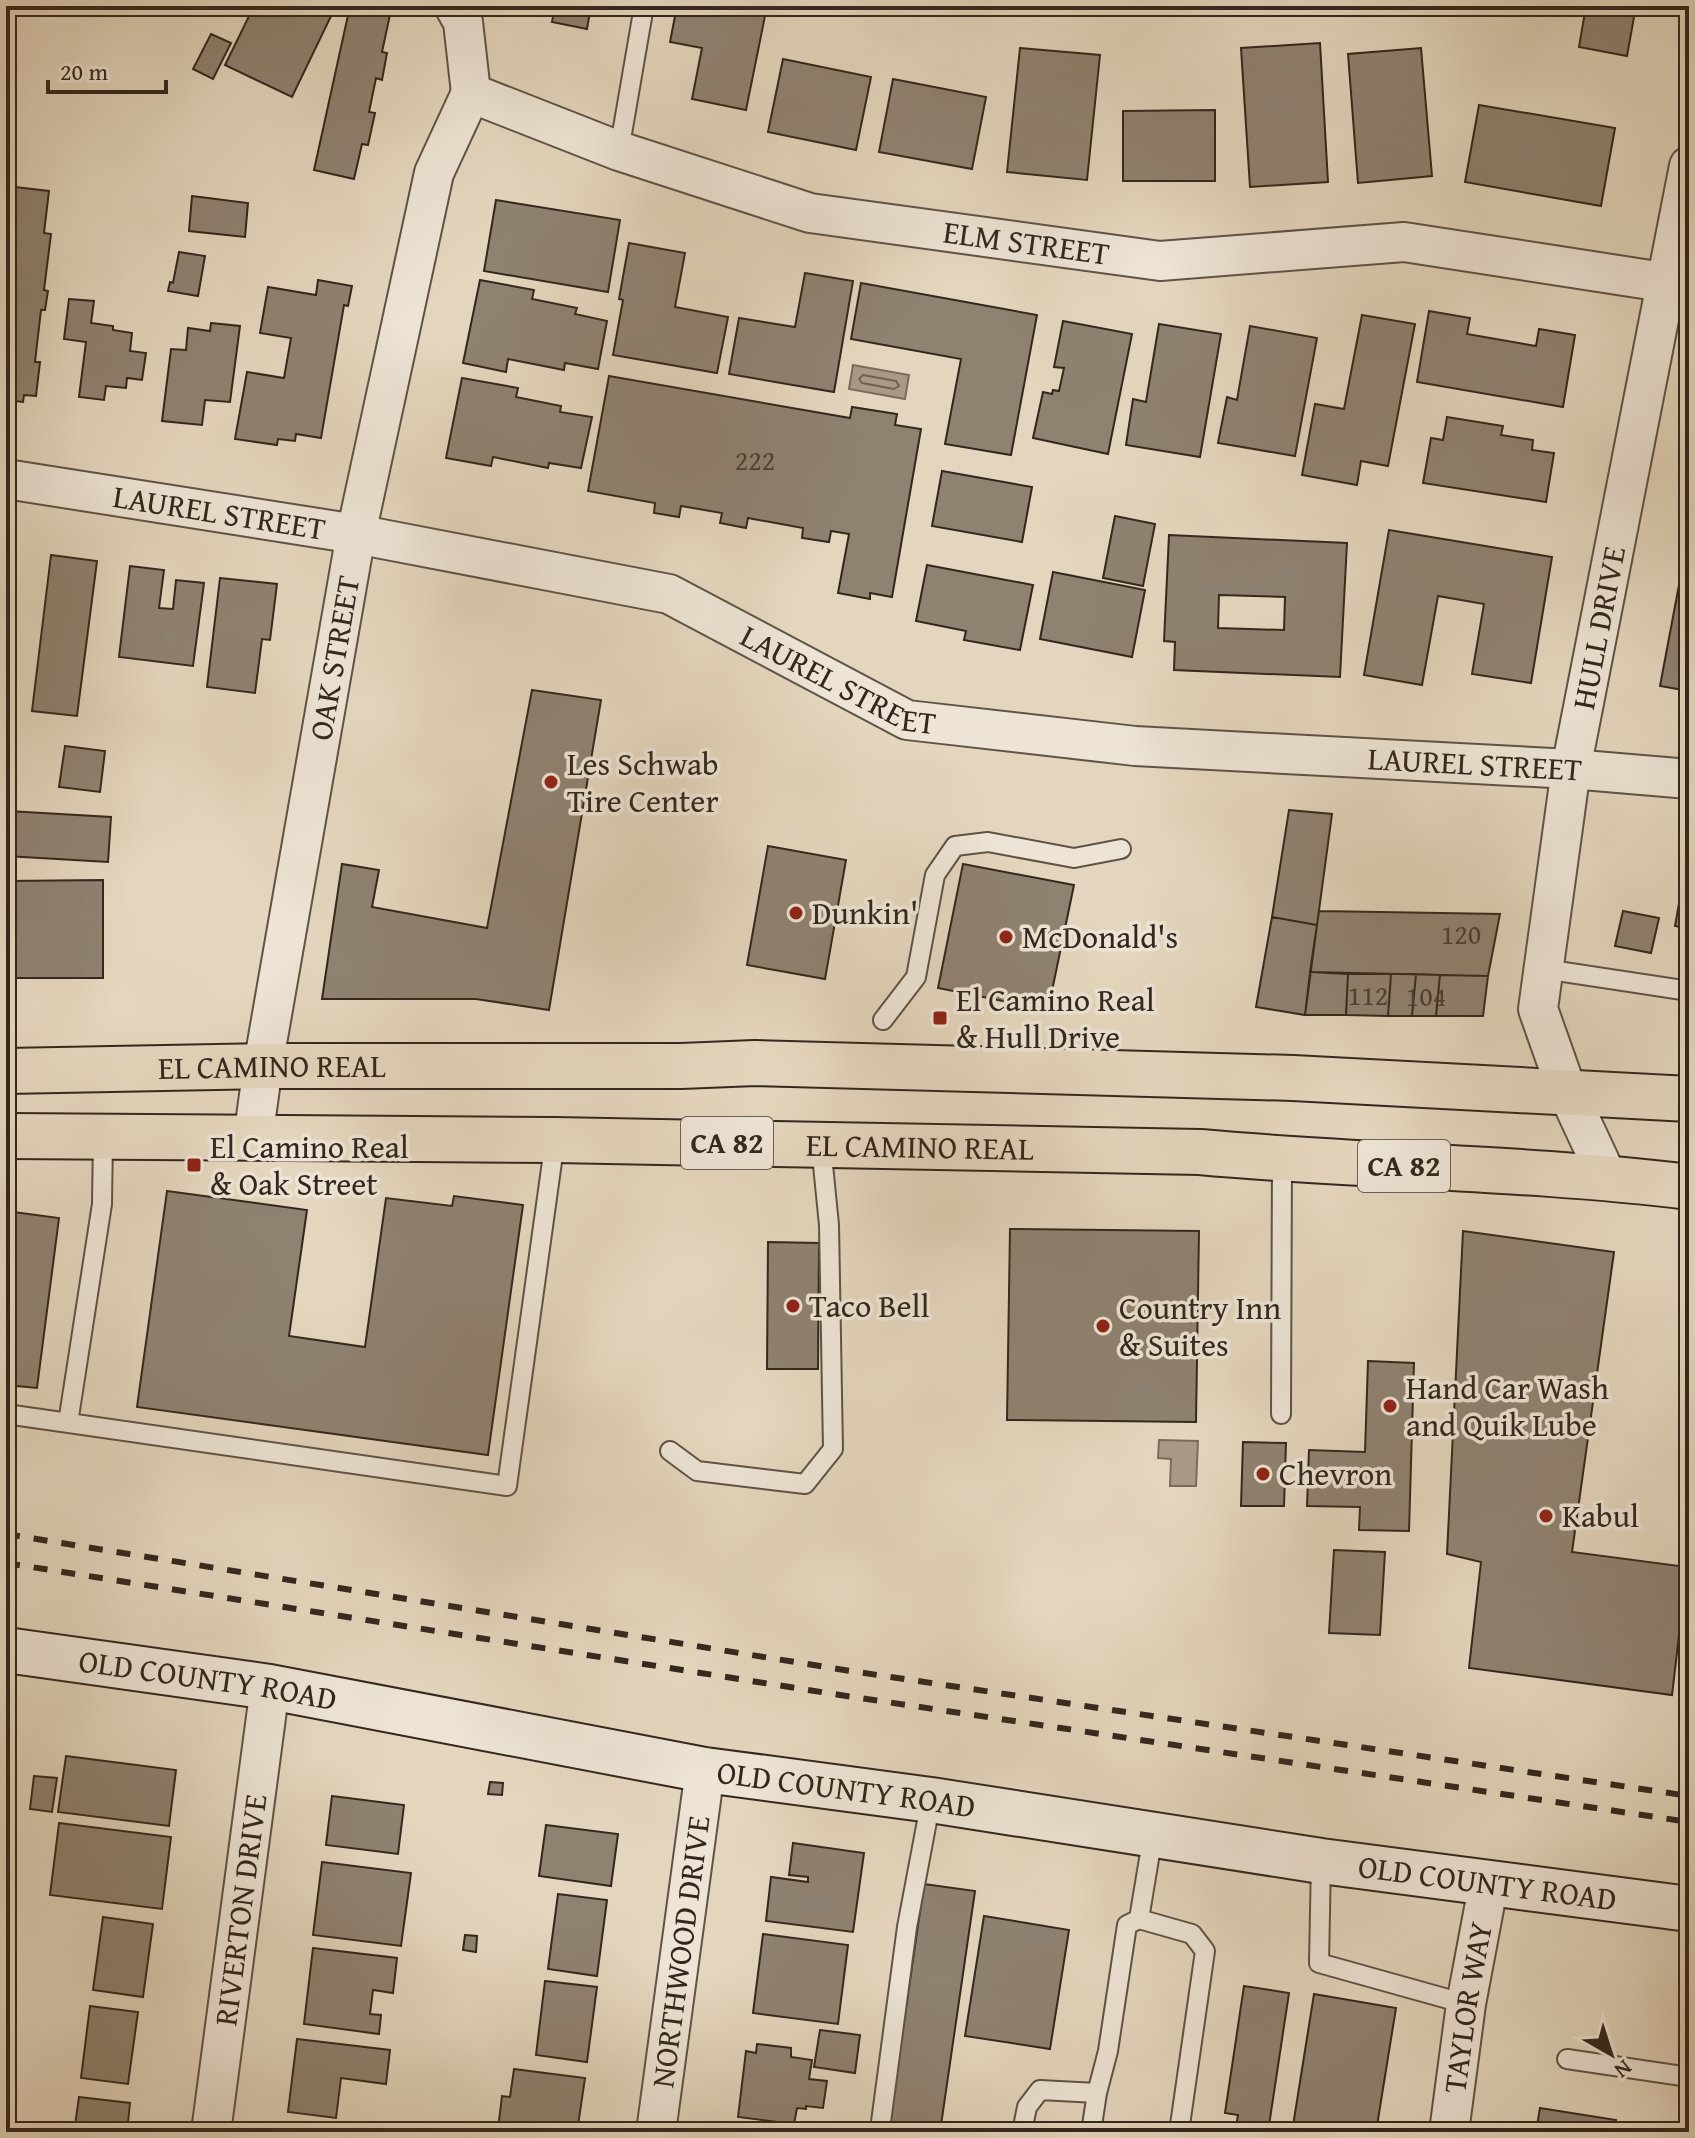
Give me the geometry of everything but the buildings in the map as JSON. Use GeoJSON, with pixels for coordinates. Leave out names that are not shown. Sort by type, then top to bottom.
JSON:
{"type":"FeatureCollection","features":[{"type":"Feature","properties":{"kind":"main road","name":"EL CAMINO REAL"},"geometry":{"type":"LineString","coordinates":[[6,1071],[755,1063],[1135,1072],[1689,1099]]}},
{"type":"Feature","properties":{"kind":"main road","name":"EL CAMINO REAL"},"geometry":{"type":"LineString","coordinates":[[6,1136],[555,1140],[1200,1152],[1607,1177],[1689,1187]]}},
{"type":"Feature","properties":{"kind":"main road","name":"OLD COUNTY ROAD"},"geometry":{"type":"LineString","coordinates":[[6,1650],[270,1687],[705,1770],[931,1800],[1321,1861],[1689,1909]]}},
{"type":"Feature","properties":{"kind":"street"},"geometry":{"type":"LineString","coordinates":[[454,6],[463,22],[471,93]]}},
{"type":"Feature","properties":{"kind":"street","name":"ELM STREET"},"geometry":{"type":"LineString","coordinates":[[471,93],[619,151],[810,213],[1160,261],[1404,242],[1678,284]]}},
{"type":"Feature","properties":{"kind":"street","name":"OAK STREET"},"geometry":{"type":"LineString","coordinates":[[253,1139],[356,534],[434,173],[471,93]]}},
{"type":"Feature","properties":{"kind":"street","name":"HULL DRIVE"},"geometry":{"type":"LineString","coordinates":[[1607,1177],[1567,1091],[1538,1009],[1571,769],[1678,284],[1689,166]]}},
{"type":"Feature","properties":{"kind":"street","name":"LAUREL STREET"},"geometry":{"type":"LineString","coordinates":[[6,479],[356,534],[669,594],[907,720],[1135,746],[1571,769],[1689,779]]}},
{"type":"Feature","properties":{"kind":"street","name":"RIVERTON DRIVE"},"geometry":{"type":"LineString","coordinates":[[211,2132],[270,1687]]}},
{"type":"Feature","properties":{"kind":"street","name":"NORTHWOOD DRIVE"},"geometry":{"type":"LineString","coordinates":[[656,2132],[705,1770]]}},
{"type":"Feature","properties":{"kind":"street","name":"TAYLOR WAY"},"geometry":{"type":"LineString","coordinates":[[1449,2132],[1466,2004],[1489,1882]]}},
{"type":"Feature","properties":{"kind":"lane"},"geometry":{"type":"LineString","coordinates":[[619,151],[644,6]]}},
{"type":"Feature","properties":{"kind":"lane"},"geometry":{"type":"LineString","coordinates":[[883,1020],[916,977],[935,875],[955,846],[988,842],[1074,858],[1121,849]]}},
{"type":"Feature","properties":{"kind":"lane"},"geometry":{"type":"LineString","coordinates":[[1544,969],[1689,991]]}},
{"type":"Feature","properties":{"kind":"lane"},"geometry":{"type":"LineString","coordinates":[[68,1423],[102,1204],[103,1138]]}},
{"type":"Feature","properties":{"kind":"lane"},"geometry":{"type":"LineString","coordinates":[[6,1414],[507,1486],[555,1140]]}},
{"type":"Feature","properties":{"kind":"lane"},"geometry":{"type":"LineString","coordinates":[[670,1451],[697,1471],[805,1484],[833,1449],[829,1225],[821,1145]]}},
{"type":"Feature","properties":{"kind":"lane"},"geometry":{"type":"LineString","coordinates":[[1281,1414],[1282,1159]]}},
{"type":"Feature","properties":{"kind":"lane"},"geometry":{"type":"LineString","coordinates":[[881,2122],[907,1927],[931,1800]]}},
{"type":"Feature","properties":{"kind":"lane"},"geometry":{"type":"LineString","coordinates":[[1139,1919],[1153,1835]]}},
{"type":"Feature","properties":{"kind":"lane"},"geometry":{"type":"LineString","coordinates":[[1321,1861],[1319,1963],[1466,2004]]}},
{"type":"Feature","properties":{"kind":"lane"},"geometry":{"type":"LineString","coordinates":[[1091,2132],[1108,2051],[1127,1925],[1139,1919],[1192,1934],[1205,1951],[1179,2132]]}},
{"type":"Feature","properties":{"kind":"lane"},"geometry":{"type":"LineString","coordinates":[[1567,2059],[1689,2077]]}},
{"type":"Feature","properties":{"kind":"lane"},"geometry":{"type":"LineString","coordinates":[[1022,2132],[1027,2107],[1040,2090],[1097,2093]]}},
{"type":"Feature","properties":{"kind":"water"},"geometry":{"type":"Polygon","coordinates":[[[853,365],[909,375],[905,399],[849,389],[853,365]]]}},
{"type":"Feature","properties":{"kind":"water"},"geometry":{"type":"Polygon","coordinates":[[[1159,1440],[1198,1441],[1196,1486],[1170,1486],[1171,1459],[1158,1458],[1159,1440]]]}},
{"type":"Feature","properties":{"kind":"railway"},"geometry":{"type":"LineString","coordinates":[[6,1534],[844,1670],[1689,1796]]}},
{"type":"Feature","properties":{"kind":"railway"},"geometry":{"type":"LineString","coordinates":[[6,1563],[840,1695],[1689,1822]]}},
{"type":"Feature","properties":{"kind":"place","name":"Les Schwab Tire Center"},"geometry":{"type":"Point","coordinates":[551,782]}},
{"type":"Feature","properties":{"kind":"place","name":"Dunkin'"},"geometry":{"type":"Point","coordinates":[796,913]}},
{"type":"Feature","properties":{"kind":"place","name":"McDonald's"},"geometry":{"type":"Point","coordinates":[1006,937]}},
{"type":"Feature","properties":{"kind":"place","name":"El Camino Real & Hull Drive"},"geometry":{"type":"Point","coordinates":[940,1018]}},
{"type":"Feature","properties":{"kind":"place","name":"El Camino Real & Oak Street"},"geometry":{"type":"Point","coordinates":[194,1165]}},
{"type":"Feature","properties":{"kind":"place","name":"Taco Bell"},"geometry":{"type":"Point","coordinates":[793,1306]}},
{"type":"Feature","properties":{"kind":"place","name":"Country Inn & Suites"},"geometry":{"type":"Point","coordinates":[1103,1326]}},
{"type":"Feature","properties":{"kind":"place","name":"Hand Car Wash and Quik Lube"},"geometry":{"type":"Point","coordinates":[1390,1406]}},
{"type":"Feature","properties":{"kind":"place","name":"Chevron"},"geometry":{"type":"Point","coordinates":[1263,1474]}},
{"type":"Feature","properties":{"kind":"place","name":"Kabul"},"geometry":{"type":"Point","coordinates":[1546,1516]}}]}
